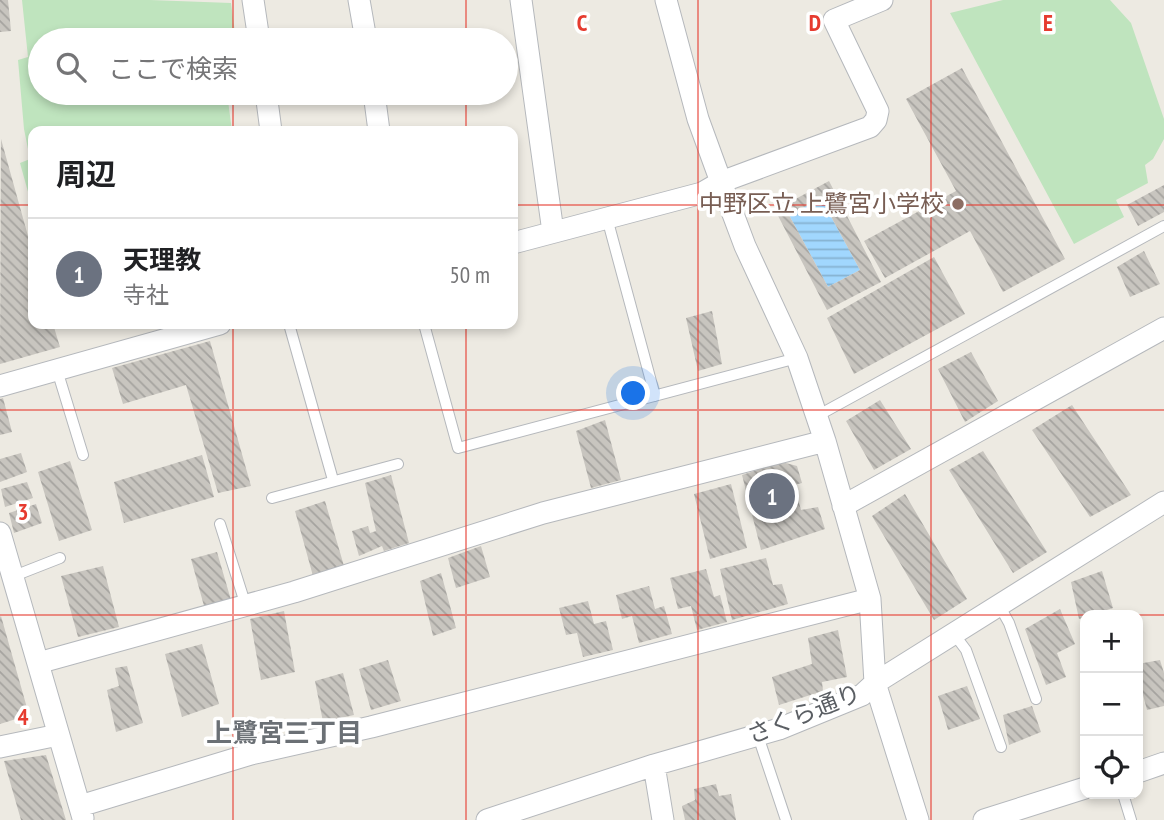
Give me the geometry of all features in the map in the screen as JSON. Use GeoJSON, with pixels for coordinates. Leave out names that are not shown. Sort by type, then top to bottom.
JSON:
{"type":"FeatureCollection","features":[{"type":"Feature","properties":{"kind":"street"},"geometry":{"type":"LineString","coordinates":[[253,0],[256,28]]}},
{"type":"Feature","properties":{"kind":"street"},"geometry":{"type":"LineString","coordinates":[[359,0],[364,28]]}},
{"type":"Feature","properties":{"kind":"street"},"geometry":{"type":"LineString","coordinates":[[521,0],[553,232]]}},
{"type":"Feature","properties":{"kind":"street"},"geometry":{"type":"LineString","coordinates":[[666,0],[698,120],[745,246],[797,358],[825,441],[870,600],[875,683],[918,820]]}},
{"type":"Feature","properties":{"kind":"street"},"geometry":{"type":"LineString","coordinates":[[518,242],[702,193],[721,182],[870,127],[876,120],[878,111],[834,20],[882,0]]}},
{"type":"Feature","properties":{"kind":"street"},"geometry":{"type":"LineString","coordinates":[[268,105],[270,126]]}},
{"type":"Feature","properties":{"kind":"street"},"geometry":{"type":"LineString","coordinates":[[376,105],[378,126]]}},
{"type":"Feature","properties":{"kind":"street"},"geometry":{"type":"LineString","coordinates":[[843,506],[1164,328]]}},
{"type":"Feature","properties":{"kind":"street"},"geometry":{"type":"LineString","coordinates":[[0,386],[202,329]]}},
{"type":"Feature","properties":{"kind":"street"},"geometry":{"type":"LineString","coordinates":[[38,663],[246,606],[543,513],[825,441]]}},
{"type":"Feature","properties":{"kind":"street","name":"さくら通り"},"geometry":{"type":"LineString","coordinates":[[486,820],[654,765],[758,736],[862,695],[875,683],[1164,502]]}},
{"type":"Feature","properties":{"kind":"street"},"geometry":{"type":"LineString","coordinates":[[0,533],[7,578],[38,663],[82,813],[251,754],[870,600]]}},
{"type":"Feature","properties":{"kind":"street"},"geometry":{"type":"LineString","coordinates":[[0,747],[58,735]]}},
{"type":"Feature","properties":{"kind":"street"},"geometry":{"type":"LineString","coordinates":[[1143,770],[1164,763]]}},
{"type":"Feature","properties":{"kind":"street"},"geometry":{"type":"LineString","coordinates":[[654,765],[663,820]]}},
{"type":"Feature","properties":{"kind":"street"},"geometry":{"type":"LineString","coordinates":[[984,820],[1080,790]]}},
{"type":"Feature","properties":{"kind":"lane"},"geometry":{"type":"LineString","coordinates":[[607,218],[655,396]]}},
{"type":"Feature","properties":{"kind":"lane"},"geometry":{"type":"LineString","coordinates":[[817,416],[1164,226]]}},
{"type":"Feature","properties":{"kind":"lane"},"geometry":{"type":"LineString","coordinates":[[290,329],[333,480]]}},
{"type":"Feature","properties":{"kind":"lane"},"geometry":{"type":"LineString","coordinates":[[425,329],[458,448],[797,358]]}},
{"type":"Feature","properties":{"kind":"lane"},"geometry":{"type":"LineString","coordinates":[[57,370],[83,455]]}},
{"type":"Feature","properties":{"kind":"lane"},"geometry":{"type":"LineString","coordinates":[[272,498],[398,464]]}},
{"type":"Feature","properties":{"kind":"lane"},"geometry":{"type":"LineString","coordinates":[[220,524],[246,606]]}},
{"type":"Feature","properties":{"kind":"lane"},"geometry":{"type":"LineString","coordinates":[[7,578],[60,558]]}},
{"type":"Feature","properties":{"kind":"lane"},"geometry":{"type":"LineString","coordinates":[[999,605],[1009,623],[1035,699]]}},
{"type":"Feature","properties":{"kind":"lane"},"geometry":{"type":"LineString","coordinates":[[954,634],[965,650],[1001,747]]}},
{"type":"Feature","properties":{"kind":"lane"},"geometry":{"type":"LineString","coordinates":[[758,736],[786,820]]}},
{"type":"Feature","properties":{"kind":"lane"},"geometry":{"type":"LineString","coordinates":[[1124,799],[1130,820]]}},
{"type":"Feature","properties":{"kind":"green space"},"geometry":{"type":"Polygon","coordinates":[[[22,0],[231,3],[234,28],[28,28],[28,57],[22,0]]]}},
{"type":"Feature","properties":{"kind":"green space"},"geometry":{"type":"Polygon","coordinates":[[[1003,0],[1110,0],[1131,23],[1164,119],[1164,139],[1153,159],[1145,165],[1148,183],[1116,200],[1124,217],[1074,244],[950,13],[1003,0]]]}},
{"type":"Feature","properties":{"kind":"green space"},"geometry":{"type":"Polygon","coordinates":[[[28,57],[28,105],[229,105],[231,126],[28,126],[28,149],[18,60],[28,57]]]}},
{"type":"Feature","properties":{"kind":"green space"},"geometry":{"type":"Polygon","coordinates":[[[28,160],[28,192],[20,163],[28,160]]]}},
{"type":"Feature","properties":{"kind":"water"},"geometry":{"type":"Polygon","coordinates":[[[821,198],[860,270],[828,287],[789,215],[821,198]]]}},
{"type":"Feature","properties":{"kind":"building"},"geometry":{"type":"Polygon","coordinates":[[[0,0],[8,0],[11,31],[0,32],[0,0]]]}},
{"type":"Feature","properties":{"kind":"building"},"geometry":{"type":"Polygon","coordinates":[[[962,68],[1065,259],[1003,292],[970,231],[885,278],[864,241],[956,191],[906,99],[962,68]]]}},
{"type":"Feature","properties":{"kind":"building"},"geometry":{"type":"Polygon","coordinates":[[[1,139],[28,236],[28,329],[55,329],[60,347],[0,364],[1,139]]]}},
{"type":"Feature","properties":{"kind":"building"},"geometry":{"type":"Polygon","coordinates":[[[829,181],[881,282],[827,310],[775,210],[829,181]],[[821,198],[789,215],[828,287],[860,270],[821,198]]]}},
{"type":"Feature","properties":{"kind":"building"},"geometry":{"type":"Polygon","coordinates":[[[1164,185],[1164,212],[1138,226],[1127,205],[1164,185]]]}},
{"type":"Feature","properties":{"kind":"building"},"geometry":{"type":"Polygon","coordinates":[[[1144,251],[1160,284],[1130,297],[1117,267],[1144,251]]]}},
{"type":"Feature","properties":{"kind":"building"},"geometry":{"type":"Polygon","coordinates":[[[934,257],[965,314],[854,374],[827,318],[934,257]]]}},
{"type":"Feature","properties":{"kind":"building"},"geometry":{"type":"Polygon","coordinates":[[[712,311],[722,364],[698,371],[686,318],[712,311]]]}},
{"type":"Feature","properties":{"kind":"building"},"geometry":{"type":"Polygon","coordinates":[[[210,341],[251,486],[218,493],[186,385],[123,404],[112,368],[210,341]]]}},
{"type":"Feature","properties":{"kind":"building"},"geometry":{"type":"Polygon","coordinates":[[[971,352],[998,401],[965,422],[938,369],[971,352]]]}},
{"type":"Feature","properties":{"kind":"building"},"geometry":{"type":"Polygon","coordinates":[[[3,398],[12,432],[0,435],[0,399],[3,398]]]}},
{"type":"Feature","properties":{"kind":"building"},"geometry":{"type":"Polygon","coordinates":[[[880,400],[911,449],[874,470],[846,421],[880,400]]]}},
{"type":"Feature","properties":{"kind":"building"},"geometry":{"type":"Polygon","coordinates":[[[1072,405],[1131,495],[1090,517],[1032,430],[1072,405]]]}},
{"type":"Feature","properties":{"kind":"building"},"geometry":{"type":"Polygon","coordinates":[[[605,420],[621,480],[591,488],[576,431],[605,420]]]}},
{"type":"Feature","properties":{"kind":"building"},"geometry":{"type":"Polygon","coordinates":[[[983,451],[1047,552],[1013,573],[949,470],[983,451]]]}},
{"type":"Feature","properties":{"kind":"building"},"geometry":{"type":"Polygon","coordinates":[[[21,453],[27,472],[0,482],[0,459],[21,453]]]}},
{"type":"Feature","properties":{"kind":"building"},"geometry":{"type":"Polygon","coordinates":[[[202,455],[214,497],[124,523],[114,482],[202,455]]]}},
{"type":"Feature","properties":{"kind":"building"},"geometry":{"type":"Polygon","coordinates":[[[70,461],[92,530],[59,541],[38,472],[70,461]]]}},
{"type":"Feature","properties":{"kind":"building"},"geometry":{"type":"Polygon","coordinates":[[[782,462],[797,466],[802,483],[794,485],[801,510],[818,507],[825,529],[761,550],[742,475],[782,462]]]}},
{"type":"Feature","properties":{"kind":"building"},"geometry":{"type":"Polygon","coordinates":[[[391,475],[409,543],[384,551],[382,546],[359,556],[352,531],[368,526],[370,533],[376,531],[365,483],[391,475]]]}},
{"type":"Feature","properties":{"kind":"building"},"geometry":{"type":"Polygon","coordinates":[[[27,482],[33,498],[5,507],[1,489],[27,482]]]}},
{"type":"Feature","properties":{"kind":"building"},"geometry":{"type":"Polygon","coordinates":[[[731,484],[747,548],[710,559],[694,494],[731,484]]]}},
{"type":"Feature","properties":{"kind":"building"},"geometry":{"type":"Polygon","coordinates":[[[905,494],[967,599],[934,620],[872,516],[905,494]]]}},
{"type":"Feature","properties":{"kind":"building"},"geometry":{"type":"Polygon","coordinates":[[[325,501],[344,566],[313,576],[295,511],[325,501]]]}},
{"type":"Feature","properties":{"kind":"building"},"geometry":{"type":"Polygon","coordinates":[[[36,504],[42,523],[14,533],[9,513],[36,504]]]}},
{"type":"Feature","properties":{"kind":"building"},"geometry":{"type":"Polygon","coordinates":[[[481,546],[490,577],[456,588],[448,558],[481,546]]]}},
{"type":"Feature","properties":{"kind":"building"},"geometry":{"type":"Polygon","coordinates":[[[217,552],[231,600],[204,606],[191,559],[217,552]]]}},
{"type":"Feature","properties":{"kind":"building"},"geometry":{"type":"Polygon","coordinates":[[[766,558],[773,585],[782,584],[788,604],[732,620],[720,569],[766,558]]]}},
{"type":"Feature","properties":{"kind":"building"},"geometry":{"type":"Polygon","coordinates":[[[103,566],[119,627],[78,637],[61,576],[103,566]]]}},
{"type":"Feature","properties":{"kind":"building"},"geometry":{"type":"Polygon","coordinates":[[[706,569],[714,597],[720,595],[727,622],[697,630],[691,606],[678,609],[670,578],[706,569]]]}},
{"type":"Feature","properties":{"kind":"building"},"geometry":{"type":"Polygon","coordinates":[[[1102,571],[1113,608],[1080,610],[1079,619],[1071,582],[1102,571]]]}},
{"type":"Feature","properties":{"kind":"building"},"geometry":{"type":"Polygon","coordinates":[[[441,573],[456,628],[433,636],[420,581],[441,573]]]}},
{"type":"Feature","properties":{"kind":"building"},"geometry":{"type":"Polygon","coordinates":[[[649,586],[655,609],[664,606],[672,634],[639,643],[632,616],[622,619],[616,595],[649,586]]]}},
{"type":"Feature","properties":{"kind":"building"},"geometry":{"type":"Polygon","coordinates":[[[588,601],[594,624],[606,621],[613,650],[583,657],[577,633],[566,635],[559,608],[588,601]]]}},
{"type":"Feature","properties":{"kind":"building"},"geometry":{"type":"Polygon","coordinates":[[[1060,609],[1075,644],[1057,653],[1066,677],[1046,685],[1025,629],[1060,609]]]}},
{"type":"Feature","properties":{"kind":"building"},"geometry":{"type":"Polygon","coordinates":[[[284,611],[295,672],[261,680],[250,619],[284,611]]]}},
{"type":"Feature","properties":{"kind":"building"},"geometry":{"type":"Polygon","coordinates":[[[0,617],[29,715],[0,724],[0,617]]]}},
{"type":"Feature","properties":{"kind":"building"},"geometry":{"type":"Polygon","coordinates":[[[838,630],[847,677],[822,682],[823,691],[779,705],[772,677],[812,664],[808,638],[838,630]]]}},
{"type":"Feature","properties":{"kind":"building"},"geometry":{"type":"Polygon","coordinates":[[[202,644],[219,704],[182,717],[165,654],[202,644]]]}},
{"type":"Feature","properties":{"kind":"building"},"geometry":{"type":"Polygon","coordinates":[[[388,660],[401,701],[371,710],[359,669],[388,660]]]}},
{"type":"Feature","properties":{"kind":"building"},"geometry":{"type":"Polygon","coordinates":[[[1160,660],[1164,673],[1164,706],[1147,710],[1143,695],[1143,663],[1160,660]]]}},
{"type":"Feature","properties":{"kind":"building"},"geometry":{"type":"Polygon","coordinates":[[[127,666],[143,723],[116,732],[107,690],[119,686],[115,668],[127,666]]]}},
{"type":"Feature","properties":{"kind":"building"},"geometry":{"type":"Polygon","coordinates":[[[343,673],[354,715],[323,722],[315,681],[343,673]]]}},
{"type":"Feature","properties":{"kind":"building"},"geometry":{"type":"Polygon","coordinates":[[[967,686],[980,719],[948,730],[938,696],[967,686]]]}},
{"type":"Feature","properties":{"kind":"building"},"geometry":{"type":"Polygon","coordinates":[[[1032,706],[1041,732],[1009,745],[1003,715],[1032,706]]]}},
{"type":"Feature","properties":{"kind":"building"},"geometry":{"type":"Polygon","coordinates":[[[46,755],[66,820],[21,820],[4,761],[46,755]]]}},
{"type":"Feature","properties":{"kind":"building"},"geometry":{"type":"Polygon","coordinates":[[[716,784],[719,796],[731,794],[736,820],[685,820],[682,806],[695,800],[694,789],[716,784]]]}},
{"type":"Feature","properties":{"kind":"place","name":"中野区立 上鷺宮小学校"},"geometry":{"type":"Point","coordinates":[958,204]}},
{"type":"Feature","properties":{"kind":"place","name":"天理教"},"geometry":{"type":"Point","coordinates":[772,496]}},
{"type":"Feature","properties":{"kind":"district","name":"上鷺宮三丁目"},"geometry":{"type":"Point","coordinates":[284,733]}}]}
